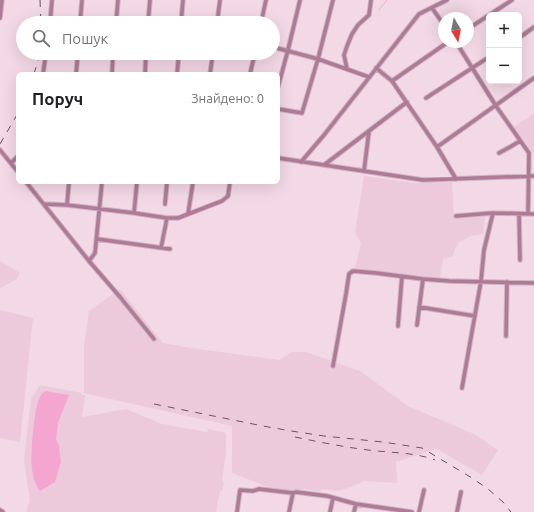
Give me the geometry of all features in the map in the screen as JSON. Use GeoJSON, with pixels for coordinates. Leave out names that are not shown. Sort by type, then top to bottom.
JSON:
{"type":"FeatureCollection","features":[{"type":"Feature","properties":{"kind":"street"},"geometry":{"type":"LineString","coordinates":[[0,18],[2,0]]}},
{"type":"Feature","properties":{"kind":"street"},"geometry":{"type":"LineString","coordinates":[[51,16],[52,0]]}},
{"type":"Feature","properties":{"kind":"street"},"geometry":{"type":"LineString","coordinates":[[81,16],[82,0]]}},
{"type":"Feature","properties":{"kind":"street"},"geometry":{"type":"LineString","coordinates":[[117,16],[118,0]]}},
{"type":"Feature","properties":{"kind":"street"},"geometry":{"type":"LineString","coordinates":[[149,16],[150,0]]}},
{"type":"Feature","properties":{"kind":"street"},"geometry":{"type":"LineString","coordinates":[[182,16],[183,0]]}},
{"type":"Feature","properties":{"kind":"street"},"geometry":{"type":"LineString","coordinates":[[218,16],[220,0]]}},
{"type":"Feature","properties":{"kind":"street"},"geometry":{"type":"LineString","coordinates":[[263,16],[266,0]]}},
{"type":"Feature","properties":{"kind":"street"},"geometry":{"type":"LineString","coordinates":[[280,80],[300,0]]}},
{"type":"Feature","properties":{"kind":"street"},"geometry":{"type":"LineString","coordinates":[[280,108],[302,113],[333,0]]}},
{"type":"Feature","properties":{"kind":"street"},"geometry":{"type":"LineString","coordinates":[[347,69],[345,63],[345,52],[352,34],[358,25],[369,15],[371,0]]}},
{"type":"Feature","properties":{"kind":"street"},"geometry":{"type":"LineString","coordinates":[[301,162],[420,14],[446,0]]}},
{"type":"Feature","properties":{"kind":"street"},"geometry":{"type":"LineString","coordinates":[[494,12],[512,0]]}},
{"type":"Feature","properties":{"kind":"street"},"geometry":{"type":"LineString","coordinates":[[432,8],[438,16]]}},
{"type":"Feature","properties":{"kind":"street"},"geometry":{"type":"LineString","coordinates":[[474,25],[486,17]]}},
{"type":"Feature","properties":{"kind":"street"},"geometry":{"type":"LineString","coordinates":[[522,36],[534,27]]}},
{"type":"Feature","properties":{"kind":"street"},"geometry":{"type":"LineString","coordinates":[[280,48],[318,59],[369,77]]}},
{"type":"Feature","properties":{"kind":"street"},"geometry":{"type":"LineString","coordinates":[[392,81],[439,48]]}},
{"type":"Feature","properties":{"kind":"street"},"geometry":{"type":"LineString","coordinates":[[460,48],[496,106],[529,153],[528,214]]}},
{"type":"Feature","properties":{"kind":"street"},"geometry":{"type":"LineString","coordinates":[[426,98],[486,59]]}},
{"type":"Feature","properties":{"kind":"street"},"geometry":{"type":"LineString","coordinates":[[42,72],[45,60]]}},
{"type":"Feature","properties":{"kind":"street"},"geometry":{"type":"LineString","coordinates":[[76,72],[77,60]]}},
{"type":"Feature","properties":{"kind":"street"},"geometry":{"type":"LineString","coordinates":[[112,72],[113,60]]}},
{"type":"Feature","properties":{"kind":"street"},"geometry":{"type":"LineString","coordinates":[[145,72],[146,60]]}},
{"type":"Feature","properties":{"kind":"street"},"geometry":{"type":"LineString","coordinates":[[177,72],[178,60]]}},
{"type":"Feature","properties":{"kind":"street"},"geometry":{"type":"LineString","coordinates":[[210,72],[212,60]]}},
{"type":"Feature","properties":{"kind":"street"},"geometry":{"type":"LineString","coordinates":[[250,72],[253,60]]}},
{"type":"Feature","properties":{"kind":"street"},"geometry":{"type":"LineString","coordinates":[[376,68],[392,81],[437,147],[456,179]]}},
{"type":"Feature","properties":{"kind":"street"},"geometry":{"type":"LineString","coordinates":[[437,147],[532,80],[534,86]]}},
{"type":"Feature","properties":{"kind":"street"},"geometry":{"type":"LineString","coordinates":[[324,165],[407,102]]}},
{"type":"Feature","properties":{"kind":"street"},"geometry":{"type":"LineString","coordinates":[[364,171],[369,131]]}},
{"type":"Feature","properties":{"kind":"street"},"geometry":{"type":"LineString","coordinates":[[499,153],[520,141]]}},
{"type":"Feature","properties":{"kind":"street"},"geometry":{"type":"LineString","coordinates":[[0,150],[16,169]]}},
{"type":"Feature","properties":{"kind":"street"},"geometry":{"type":"LineString","coordinates":[[11,163],[16,158]]}},
{"type":"Feature","properties":{"kind":"street"},"geometry":{"type":"LineString","coordinates":[[280,158],[423,180],[534,176]]}},
{"type":"Feature","properties":{"kind":"street"},"geometry":{"type":"LineString","coordinates":[[28,184],[154,340]]}},
{"type":"Feature","properties":{"kind":"street"},"geometry":{"type":"LineString","coordinates":[[67,205],[68,184]]}},
{"type":"Feature","properties":{"kind":"street"},"geometry":{"type":"LineString","coordinates":[[89,261],[96,253],[102,184]]}},
{"type":"Feature","properties":{"kind":"street"},"geometry":{"type":"LineString","coordinates":[[134,213],[137,184]]}},
{"type":"Feature","properties":{"kind":"street"},"geometry":{"type":"LineString","coordinates":[[165,204],[167,184]]}},
{"type":"Feature","properties":{"kind":"street"},"geometry":{"type":"LineString","coordinates":[[188,214],[193,184]]}},
{"type":"Feature","properties":{"kind":"street"},"geometry":{"type":"LineString","coordinates":[[44,204],[67,205],[167,218],[178,218],[222,201],[228,196],[230,184]]}},
{"type":"Feature","properties":{"kind":"street"},"geometry":{"type":"LineString","coordinates":[[456,216],[493,213],[534,214]]}},
{"type":"Feature","properties":{"kind":"street"},"geometry":{"type":"LineString","coordinates":[[462,388],[481,281],[484,250],[493,213]]}},
{"type":"Feature","properties":{"kind":"street"},"geometry":{"type":"LineString","coordinates":[[518,214],[520,260]]}},
{"type":"Feature","properties":{"kind":"street"},"geometry":{"type":"LineString","coordinates":[[161,248],[167,218]]}},
{"type":"Feature","properties":{"kind":"street"},"geometry":{"type":"LineString","coordinates":[[97,239],[170,249]]}},
{"type":"Feature","properties":{"kind":"street"},"geometry":{"type":"LineString","coordinates":[[333,366],[349,274],[353,271],[448,281],[534,283]]}},
{"type":"Feature","properties":{"kind":"street"},"geometry":{"type":"LineString","coordinates":[[398,326],[402,276]]}},
{"type":"Feature","properties":{"kind":"street"},"geometry":{"type":"LineString","coordinates":[[416,325],[423,279]]}},
{"type":"Feature","properties":{"kind":"street"},"geometry":{"type":"LineString","coordinates":[[506,336],[507,282]]}},
{"type":"Feature","properties":{"kind":"street"},"geometry":{"type":"LineString","coordinates":[[419,307],[474,316]]}},
{"type":"Feature","properties":{"kind":"street"},"geometry":{"type":"LineString","coordinates":[[237,512],[240,490],[253,491],[259,489],[293,493],[296,492],[333,498],[356,504],[412,512]]}},
{"type":"Feature","properties":{"kind":"street"},"geometry":{"type":"LineString","coordinates":[[420,512],[424,490]]}},
{"type":"Feature","properties":{"kind":"street"},"geometry":{"type":"LineString","coordinates":[[457,512],[461,492]]}},
{"type":"Feature","properties":{"kind":"street"},"geometry":{"type":"LineString","coordinates":[[289,512],[293,493]]}},
{"type":"Feature","properties":{"kind":"street"},"geometry":{"type":"LineString","coordinates":[[330,512],[333,498]]}},
{"type":"Feature","properties":{"kind":"street"},"geometry":{"type":"LineString","coordinates":[[354,512],[356,504]]}},
{"type":"Feature","properties":{"kind":"shaded area"},"geometry":{"type":"Polygon","coordinates":[[[534,113],[534,154],[514,127],[534,113]]]}},
{"type":"Feature","properties":{"kind":"shaded area"},"geometry":{"type":"Polygon","coordinates":[[[364,176],[415,183],[452,182],[454,219],[485,217],[483,234],[471,236],[458,243],[452,257],[443,259],[440,278],[355,268],[361,243],[355,233],[364,176]]]}},
{"type":"Feature","properties":{"kind":"shaded area"},"geometry":{"type":"Polygon","coordinates":[[[0,261],[20,273],[16,280],[0,288],[0,261]]]}},
{"type":"Feature","properties":{"kind":"shaded area"},"geometry":{"type":"Polygon","coordinates":[[[120,289],[163,343],[280,360],[291,352],[306,352],[360,371],[408,406],[474,434],[498,450],[482,475],[437,449],[396,462],[397,483],[364,481],[337,491],[321,489],[321,492],[305,489],[290,491],[273,489],[232,473],[232,426],[84,393],[84,345],[89,311],[120,289]]]}},
{"type":"Feature","properties":{"kind":"shaded area"},"geometry":{"type":"Polygon","coordinates":[[[0,310],[33,318],[20,442],[0,438],[0,310]]]}},
{"type":"Feature","properties":{"kind":"shaded area"},"geometry":{"type":"Polygon","coordinates":[[[40,385],[82,393],[82,395],[85,395],[82,417],[126,409],[162,424],[207,432],[208,429],[226,433],[226,453],[222,481],[224,482],[222,491],[220,491],[216,512],[26,512],[30,500],[24,460],[31,398],[40,385]]]}},
{"type":"Feature","properties":{"kind":"shaded area"},"geometry":{"type":"Polygon","coordinates":[[[46,391],[69,395],[58,423],[56,439],[59,446],[61,462],[55,482],[40,491],[32,472],[32,442],[36,409],[42,394],[46,391]]]}},
{"type":"Feature","properties":{"kind":"waterway"},"geometry":{"type":"LineString","coordinates":[[379,10],[387,0]]}},
{"type":"Feature","properties":{"kind":"railway"},"geometry":{"type":"LineString","coordinates":[[40,0],[41,16]]}},
{"type":"Feature","properties":{"kind":"railway"},"geometry":{"type":"LineString","coordinates":[[35,72],[38,60]]}},
{"type":"Feature","properties":{"kind":"railway"},"geometry":{"type":"LineString","coordinates":[[0,144],[16,116]]}},
{"type":"Feature","properties":{"kind":"railway"},"geometry":{"type":"LineString","coordinates":[[154,404],[291,431],[422,448],[488,489],[503,502],[511,512]]}},
{"type":"Feature","properties":{"kind":"railway"},"geometry":{"type":"LineString","coordinates":[[295,437],[359,449],[411,454],[435,460]]}}]}
